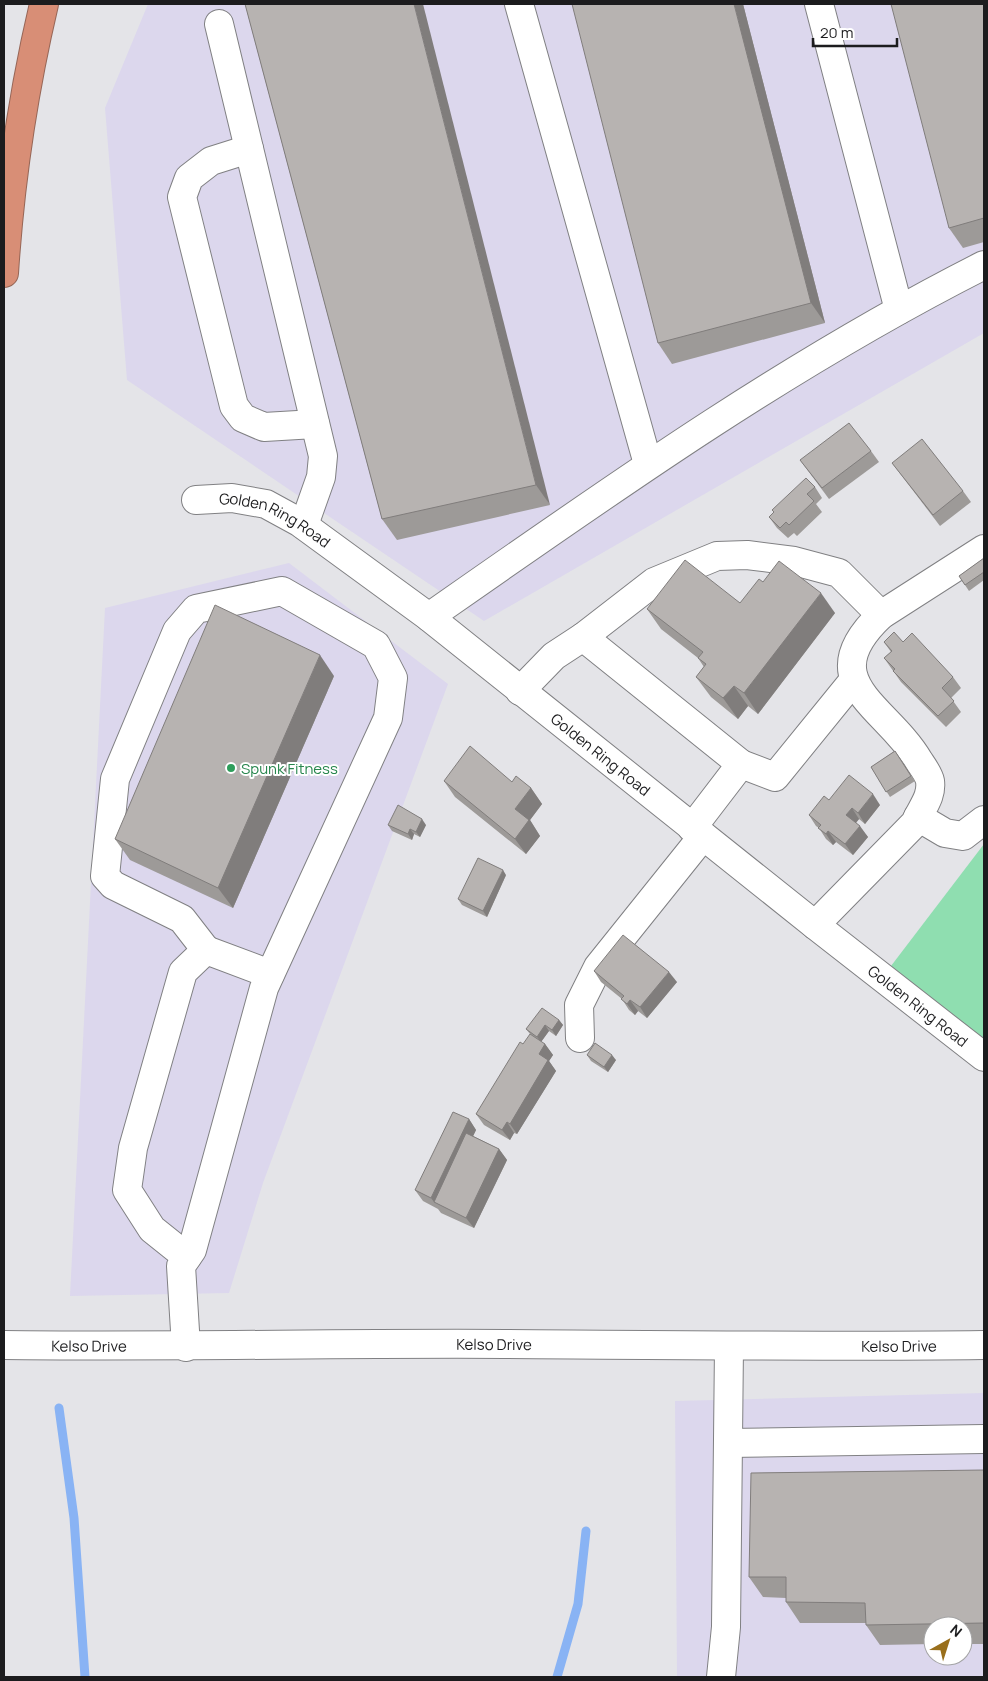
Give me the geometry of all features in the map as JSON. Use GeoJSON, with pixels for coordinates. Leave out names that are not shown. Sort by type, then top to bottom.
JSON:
{"type":"FeatureCollection","features":[{"type":"Feature","properties":{"kind":"highway"},"geometry":{"type":"LineString","coordinates":[[4,273],[9,198],[31,60],[44,4]]}},
{"type":"Feature","properties":{"kind":"street"},"geometry":{"type":"LineString","coordinates":[[519,4],[648,464]]}},
{"type":"Feature","properties":{"kind":"street"},"geometry":{"type":"LineString","coordinates":[[819,4],[899,310]]}},
{"type":"Feature","properties":{"kind":"street"},"geometry":{"type":"LineString","coordinates":[[219,24],[323,456],[321,477],[304,526]]}},
{"type":"Feature","properties":{"kind":"street"},"geometry":{"type":"LineString","coordinates":[[249,149],[211,161],[189,178],[182,197],[184,206],[234,406],[243,418],[264,427],[315,424]]}},
{"type":"Feature","properties":{"kind":"street"},"geometry":{"type":"LineString","coordinates":[[429,617],[648,464],[899,310],[984,265]]}},
{"type":"Feature","properties":{"kind":"street","name":"Golden Ring Road"},"geometry":{"type":"LineString","coordinates":[[196,500],[232,498],[266,504],[304,526],[429,617],[814,925],[984,1057]]}},
{"type":"Feature","properties":{"kind":"street"},"geometry":{"type":"LineString","coordinates":[[814,925],[915,823],[929,796],[930,780],[912,748],[870,705],[854,681],[852,653],[867,628],[881,615],[984,548]]}},
{"type":"Feature","properties":{"kind":"street"},"geometry":{"type":"LineString","coordinates":[[520,691],[554,656],[583,637],[654,582],[717,556],[757,556],[794,561],[838,573],[881,615]]}},
{"type":"Feature","properties":{"kind":"street"},"geometry":{"type":"LineString","coordinates":[[186,1347],[181,1266],[192,1250],[264,988],[388,718],[393,678],[376,645],[282,591],[196,609],[177,631],[115,779],[105,876],[113,885],[182,919],[206,950],[270,974]]}},
{"type":"Feature","properties":{"kind":"street"},"geometry":{"type":"LineString","coordinates":[[583,637],[741,764],[775,777],[854,681]]}},
{"type":"Feature","properties":{"kind":"street"},"geometry":{"type":"LineString","coordinates":[[580,1038],[579,1005],[598,967],[698,832],[741,764]]}},
{"type":"Feature","properties":{"kind":"street"},"geometry":{"type":"LineString","coordinates":[[918,817],[945,833],[963,836],[984,820]]}},
{"type":"Feature","properties":{"kind":"street"},"geometry":{"type":"LineString","coordinates":[[187,1257],[152,1229],[127,1190],[133,1148],[183,972],[206,950]]}},
{"type":"Feature","properties":{"kind":"street","name":"Kelso Drive"},"geometry":{"type":"LineString","coordinates":[[4,1345],[186,1347],[504,1344],[728,1346],[984,1345]]}},
{"type":"Feature","properties":{"kind":"street"},"geometry":{"type":"LineString","coordinates":[[724,1677],[728,1346]]}},
{"type":"Feature","properties":{"kind":"street"},"geometry":{"type":"LineString","coordinates":[[728,1443],[984,1439]]}},
{"type":"Feature","properties":{"kind":"shaded area"},"geometry":{"type":"Polygon","coordinates":[[[148,4],[984,4],[984,333],[484,621],[127,380],[105,108],[148,4]]]}},
{"type":"Feature","properties":{"kind":"shaded area"},"geometry":{"type":"Polygon","coordinates":[[[289,563],[448,684],[263,1183],[229,1293],[70,1296],[105,608],[289,563]]]}},
{"type":"Feature","properties":{"kind":"shaded area"},"geometry":{"type":"Polygon","coordinates":[[[984,1393],[984,1677],[677,1677],[675,1401],[984,1393]]]}},
{"type":"Feature","properties":{"kind":"green space"},"geometry":{"type":"Polygon","coordinates":[[[984,844],[984,1041],[891,966],[984,844]]]}},
{"type":"Feature","properties":{"kind":"building"},"geometry":{"type":"Polygon","coordinates":[[[245,4],[414,4],[536,485],[382,519],[245,4]]]}},
{"type":"Feature","properties":{"kind":"building"},"geometry":{"type":"Polygon","coordinates":[[[572,4],[734,4],[811,303],[658,343],[572,4]]]}},
{"type":"Feature","properties":{"kind":"building"},"geometry":{"type":"Polygon","coordinates":[[[891,4],[984,4],[984,218],[949,228],[891,4]]]}},
{"type":"Feature","properties":{"kind":"building"},"geometry":{"type":"Polygon","coordinates":[[[849,423],[871,451],[822,488],[800,460],[849,423]]]}},
{"type":"Feature","properties":{"kind":"building"},"geometry":{"type":"Polygon","coordinates":[[[922,439],[963,491],[933,515],[892,463],[922,439]]]}},
{"type":"Feature","properties":{"kind":"building"},"geometry":{"type":"Polygon","coordinates":[[[806,478],[815,487],[807,494],[814,501],[789,525],[786,522],[780,528],[769,517],[774,512],[772,510],[806,478]]]}},
{"type":"Feature","properties":{"kind":"building"},"geometry":{"type":"Polygon","coordinates":[[[984,558],[984,572],[965,585],[959,576],[984,558]]]}},
{"type":"Feature","properties":{"kind":"building"},"geometry":{"type":"Polygon","coordinates":[[[685,560],[740,603],[759,579],[763,582],[779,561],[821,593],[744,693],[734,686],[723,698],[696,677],[706,664],[698,658],[703,652],[647,609],[685,560]]]}},
{"type":"Feature","properties":{"kind":"building","name":"Spunk Fitness"},"geometry":{"type":"Polygon","coordinates":[[[215,605],[320,655],[218,888],[115,839],[215,605]]]}},
{"type":"Feature","properties":{"kind":"building"},"geometry":{"type":"Polygon","coordinates":[[[894,632],[903,642],[912,633],[953,677],[942,688],[954,701],[938,716],[893,671],[895,669],[884,658],[892,651],[884,642],[894,632]]]}},
{"type":"Feature","properties":{"kind":"building"},"geometry":{"type":"Polygon","coordinates":[[[470,746],[512,782],[516,776],[531,788],[515,809],[529,820],[515,839],[444,781],[470,746]]]}},
{"type":"Feature","properties":{"kind":"building"},"geometry":{"type":"Polygon","coordinates":[[[895,751],[911,776],[886,792],[871,767],[895,751]]]}},
{"type":"Feature","properties":{"kind":"building"},"geometry":{"type":"Polygon","coordinates":[[[849,775],[873,794],[858,813],[852,808],[846,815],[860,826],[845,844],[828,831],[826,834],[818,828],[821,825],[809,815],[824,796],[829,800],[849,775]]]}},
{"type":"Feature","properties":{"kind":"building"},"geometry":{"type":"Polygon","coordinates":[[[398,805],[422,819],[416,832],[410,829],[408,834],[388,825],[398,805]]]}},
{"type":"Feature","properties":{"kind":"building"},"geometry":{"type":"Polygon","coordinates":[[[478,858],[503,870],[483,911],[458,899],[478,858]]]}},
{"type":"Feature","properties":{"kind":"building"},"geometry":{"type":"Polygon","coordinates":[[[623,935],[669,972],[640,1007],[630,1000],[627,1004],[621,999],[624,996],[594,971],[623,935]]]}},
{"type":"Feature","properties":{"kind":"building"},"geometry":{"type":"Polygon","coordinates":[[[542,1008],[559,1020],[552,1030],[545,1025],[537,1037],[526,1029],[542,1008]]]}},
{"type":"Feature","properties":{"kind":"building"},"geometry":{"type":"Polygon","coordinates":[[[530,1034],[545,1044],[539,1054],[548,1060],[510,1124],[507,1122],[502,1130],[476,1114],[520,1042],[523,1044],[530,1034]]]}},
{"type":"Feature","properties":{"kind":"building"},"geometry":{"type":"Polygon","coordinates":[[[595,1043],[612,1055],[604,1067],[587,1055],[595,1043]]]}},
{"type":"Feature","properties":{"kind":"building"},"geometry":{"type":"Polygon","coordinates":[[[453,1112],[469,1119],[431,1198],[415,1190],[453,1112]]]}},
{"type":"Feature","properties":{"kind":"building"},"geometry":{"type":"Polygon","coordinates":[[[466,1133],[499,1149],[466,1218],[434,1202],[466,1133]]]}},
{"type":"Feature","properties":{"kind":"building"},"geometry":{"type":"Polygon","coordinates":[[[984,1470],[984,1623],[973,1623],[973,1616],[923,1616],[923,1624],[866,1625],[865,1603],[786,1602],[786,1577],[749,1577],[751,1473],[984,1470]]]}},
{"type":"Feature","properties":{"kind":"waterway"},"geometry":{"type":"LineString","coordinates":[[59,1408],[74,1518],[85,1677]]}},
{"type":"Feature","properties":{"kind":"waterway"},"geometry":{"type":"LineString","coordinates":[[557,1677],[578,1604],[586,1531]]}},
{"type":"Feature","properties":{"kind":"place","name":"Spunk Fitness"},"geometry":{"type":"Point","coordinates":[231,768]}}]}
